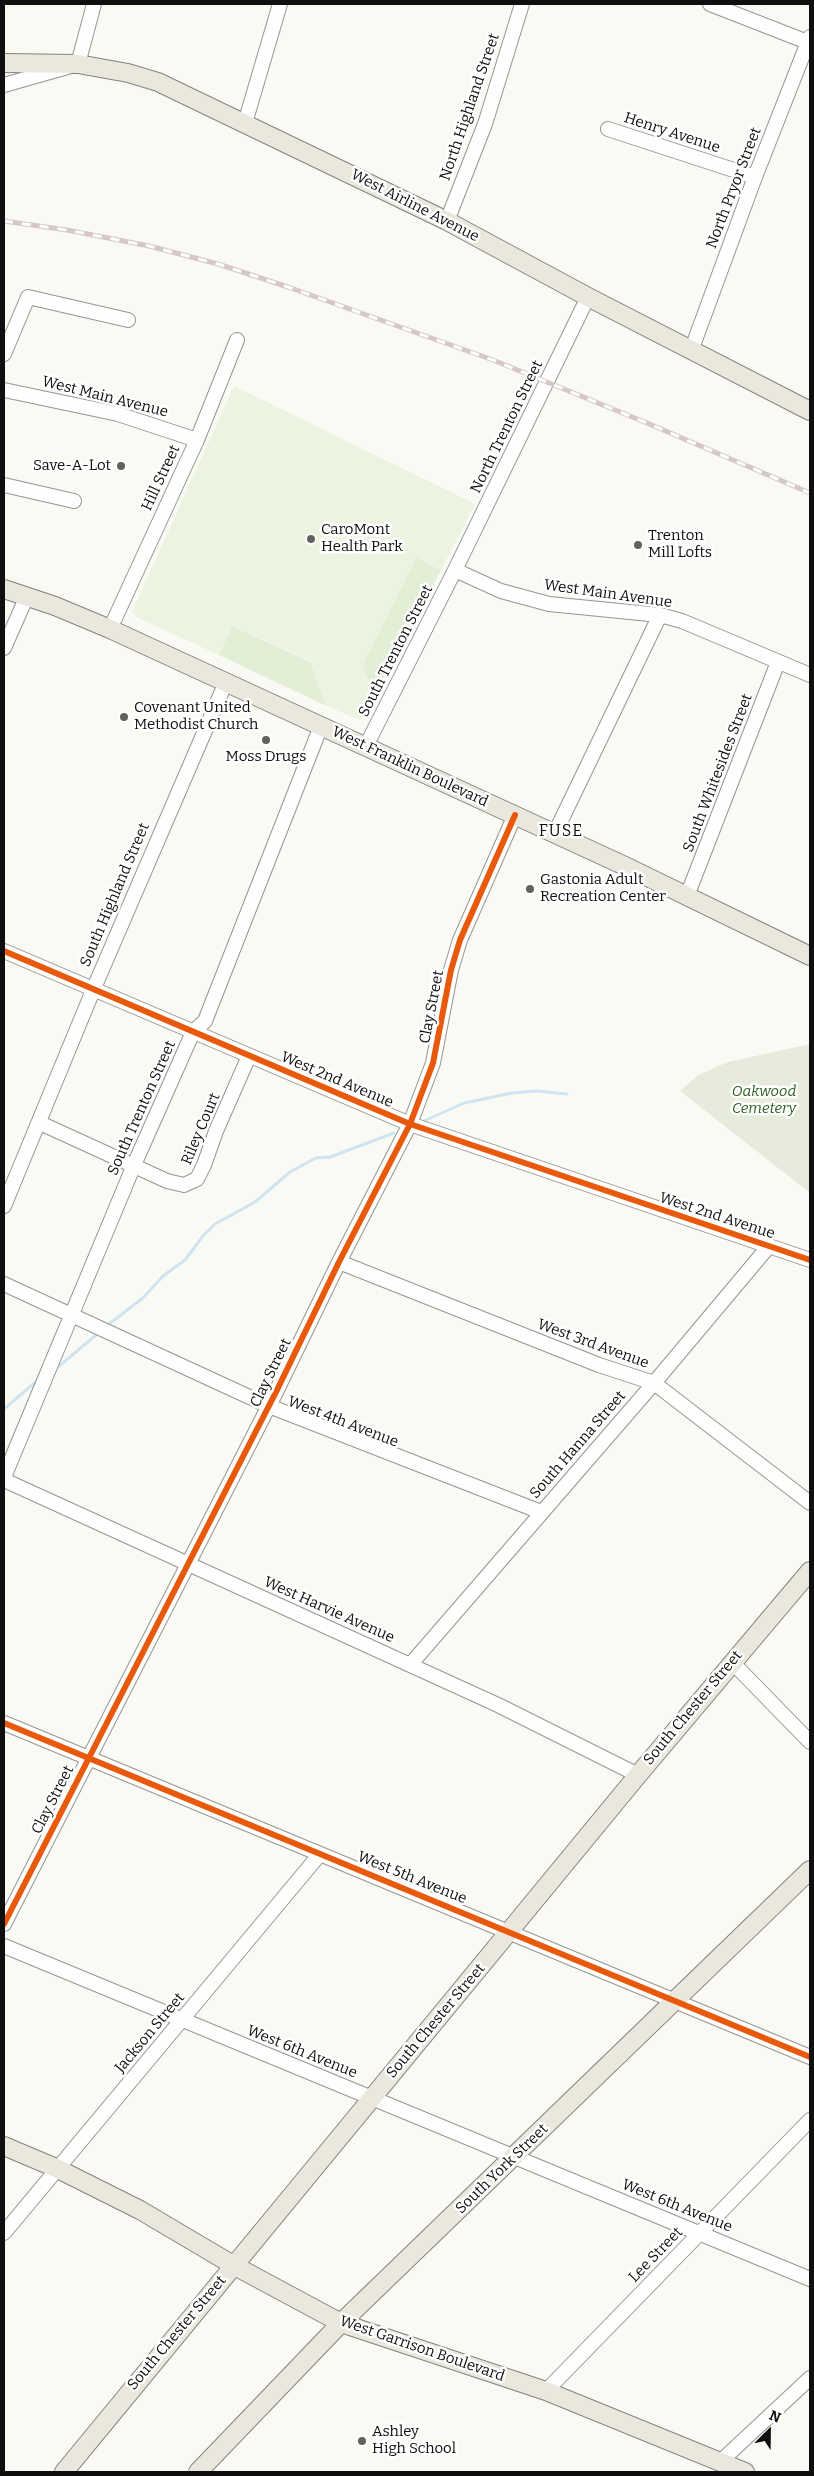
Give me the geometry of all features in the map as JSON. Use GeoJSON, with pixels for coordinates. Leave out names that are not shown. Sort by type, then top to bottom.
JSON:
{"type":"FeatureCollection","features":[{"type":"Feature","properties":{"kind":"main road"},"geometry":{"type":"LineString","coordinates":[[4,63],[78,64]]}},
{"type":"Feature","properties":{"kind":"main road","name":"West Airline Avenue"},"geometry":{"type":"LineString","coordinates":[[78,64],[151,79],[245,123],[447,221],[691,351],[810,411]]}},
{"type":"Feature","properties":{"kind":"main road","name":"West Franklin Boulevard"},"geometry":{"type":"LineString","coordinates":[[4,589],[110,629],[515,815],[810,956]]}},
{"type":"Feature","properties":{"kind":"main road","name":"South Chester Street"},"geometry":{"type":"LineString","coordinates":[[64,2472],[638,1775],[810,1571]]}},
{"type":"Feature","properties":{"kind":"main road","name":"South York Street"},"geometry":{"type":"LineString","coordinates":[[198,2472],[341,2323],[810,1870]]}},
{"type":"Feature","properties":{"kind":"main road","name":"West Garrison Boulevard"},"geometry":{"type":"LineString","coordinates":[[4,2146],[56,2168],[140,2210],[233,2265],[341,2323],[546,2391],[745,2472]]}},
{"type":"Feature","properties":{"kind":"street"},"geometry":{"type":"LineString","coordinates":[[78,64],[94,4]]}},
{"type":"Feature","properties":{"kind":"street"},"geometry":{"type":"LineString","coordinates":[[245,123],[280,4]]}},
{"type":"Feature","properties":{"kind":"street","name":"North Highland Street"},"geometry":{"type":"LineString","coordinates":[[447,221],[485,124],[522,4]]}},
{"type":"Feature","properties":{"kind":"street"},"geometry":{"type":"LineString","coordinates":[[710,4],[810,41]]}},
{"type":"Feature","properties":{"kind":"street","name":"North Pryor Street"},"geometry":{"type":"LineString","coordinates":[[691,351],[755,177],[810,41]]}},
{"type":"Feature","properties":{"kind":"street","name":"West Airline Avenue"},"geometry":{"type":"LineString","coordinates":[[4,85],[78,64]]}},
{"type":"Feature","properties":{"kind":"street","name":"Henry Avenue"},"geometry":{"type":"LineString","coordinates":[[608,130],[755,177]]}},
{"type":"Feature","properties":{"kind":"street"},"geometry":{"type":"LineString","coordinates":[[4,354],[28,297],[128,320]]}},
{"type":"Feature","properties":{"kind":"street","name":"North Trenton Street"},"geometry":{"type":"LineString","coordinates":[[455,570],[588,297]]}},
{"type":"Feature","properties":{"kind":"street","name":"Hill Street"},"geometry":{"type":"LineString","coordinates":[[110,629],[197,440],[237,340]]}},
{"type":"Feature","properties":{"kind":"street","name":"West Main Avenue"},"geometry":{"type":"LineString","coordinates":[[4,390],[118,414],[197,440]]}},
{"type":"Feature","properties":{"kind":"street"},"geometry":{"type":"LineString","coordinates":[[4,484],[74,500]]}},
{"type":"Feature","properties":{"kind":"street","name":"West Main Avenue"},"geometry":{"type":"LineString","coordinates":[[455,570],[501,591],[562,607],[660,615],[682,621],[810,675]]}},
{"type":"Feature","properties":{"kind":"street","name":"South Trenton Street"},"geometry":{"type":"LineString","coordinates":[[366,746],[455,570]]}},
{"type":"Feature","properties":{"kind":"street"},"geometry":{"type":"LineString","coordinates":[[4,648],[26,596]]}},
{"type":"Feature","properties":{"kind":"street"},"geometry":{"type":"LineString","coordinates":[[555,834],[660,615]]}},
{"type":"Feature","properties":{"kind":"street","name":"South Whitesides Street"},"geometry":{"type":"LineString","coordinates":[[687,896],[778,662]]}},
{"type":"Feature","properties":{"kind":"street","name":"South Highland Street"},"geometry":{"type":"LineString","coordinates":[[4,1206],[40,1123],[94,988],[226,682]]}},
{"type":"Feature","properties":{"kind":"street","name":"South Trenton Street"},"geometry":{"type":"LineString","coordinates":[[4,1478],[134,1165],[193,1032],[205,1022],[321,726]]}},
{"type":"Feature","properties":{"kind":"street","name":"Clay Street"},"geometry":{"type":"LineString","coordinates":[[4,1924],[269,1406],[339,1262],[410,1124],[433,1063],[451,970],[460,940],[515,815]]}},
{"type":"Feature","properties":{"kind":"street","name":"West 2nd Avenue"},"geometry":{"type":"LineString","coordinates":[[4,951],[410,1124],[810,1260]]}},
{"type":"Feature","properties":{"kind":"street","name":"Riley Court"},"geometry":{"type":"LineString","coordinates":[[134,1165],[168,1181],[184,1185],[197,1179],[249,1056]]}},
{"type":"Feature","properties":{"kind":"street"},"geometry":{"type":"LineString","coordinates":[[40,1123],[134,1165]]}},
{"type":"Feature","properties":{"kind":"street","name":"South Hanna Street"},"geometry":{"type":"LineString","coordinates":[[410,1665],[654,1383],[768,1246]]}},
{"type":"Feature","properties":{"kind":"street","name":"West 3rd Avenue"},"geometry":{"type":"LineString","coordinates":[[339,1262],[599,1365],[654,1383],[810,1503]]}},
{"type":"Feature","properties":{"kind":"street","name":"West 4th Avenue"},"geometry":{"type":"LineString","coordinates":[[4,1284],[269,1406],[541,1512]]}},
{"type":"Feature","properties":{"kind":"street","name":"West Harvie Avenue"},"geometry":{"type":"LineString","coordinates":[[4,1478],[498,1705],[638,1775]]}},
{"type":"Feature","properties":{"kind":"street"},"geometry":{"type":"LineString","coordinates":[[732,1662],[810,1742]]}},
{"type":"Feature","properties":{"kind":"street","name":"West 5th Avenue"},"geometry":{"type":"LineString","coordinates":[[4,1723],[810,2057]]}},
{"type":"Feature","properties":{"kind":"street","name":"Jackson Street"},"geometry":{"type":"LineString","coordinates":[[4,2233],[56,2168],[320,1854]]}},
{"type":"Feature","properties":{"kind":"street","name":"West 6th Avenue"},"geometry":{"type":"LineString","coordinates":[[4,1946],[810,2279]]}},
{"type":"Feature","properties":{"kind":"street","name":"Lee Street"},"geometry":{"type":"LineString","coordinates":[[546,2391],[810,2120]]}},
{"type":"Feature","properties":{"kind":"street"},"geometry":{"type":"LineString","coordinates":[[720,2462],[810,2378]]}},
{"type":"Feature","properties":{"kind":"green space","name":"CaroMont Health Park"},"geometry":{"type":"Polygon","coordinates":[[[234,386],[475,504],[441,570],[416,557],[362,666],[375,698],[360,720],[326,706],[311,661],[232,626],[219,655],[136,617],[132,612],[234,386]]]}},
{"type":"Feature","properties":{"kind":"green space"},"geometry":{"type":"Polygon","coordinates":[[[416,557],[441,570],[375,698],[362,666],[416,557]]]}},
{"type":"Feature","properties":{"kind":"green space"},"geometry":{"type":"Polygon","coordinates":[[[232,626],[311,662],[326,706],[219,655],[232,626]]]}},
{"type":"Feature","properties":{"kind":"green space","name":"Oakwood Cemetery"},"geometry":{"type":"Polygon","coordinates":[[[810,1044],[810,1193],[680,1091],[698,1075],[728,1062],[810,1044]]]}},
{"type":"Feature","properties":{"kind":"waterway"},"geometry":{"type":"LineString","coordinates":[[424,1121],[464,1103],[512,1093],[537,1091],[567,1094]]}},
{"type":"Feature","properties":{"kind":"waterway"},"geometry":{"type":"LineString","coordinates":[[109,1324],[143,1298],[163,1276],[185,1260],[203,1236],[215,1224],[255,1202],[290,1172],[316,1158],[330,1157],[394,1133]]}},
{"type":"Feature","properties":{"kind":"waterway"},"geometry":{"type":"LineString","coordinates":[[58,1367],[96,1335]]}},
{"type":"Feature","properties":{"kind":"waterway"},"geometry":{"type":"LineString","coordinates":[[4,1409],[38,1380]]}},
{"type":"Feature","properties":{"kind":"railway"},"geometry":{"type":"LineString","coordinates":[[4,221],[67,230],[149,246],[218,264],[288,287],[493,360],[810,493]]}},
{"type":"Feature","properties":{"kind":"cycle path"},"geometry":{"type":"LineString","coordinates":[[4,1924],[276,1392],[339,1262],[410,1124],[433,1063],[451,970],[460,940],[515,815]]}},
{"type":"Feature","properties":{"kind":"cycle path"},"geometry":{"type":"LineString","coordinates":[[4,951],[410,1124],[810,1260]]}},
{"type":"Feature","properties":{"kind":"cycle path"},"geometry":{"type":"LineString","coordinates":[[4,1723],[810,2057]]}},
{"type":"Feature","properties":{"kind":"place","name":"Save-A-Lot"},"geometry":{"type":"Point","coordinates":[121,466]}},
{"type":"Feature","properties":{"kind":"place","name":"CaroMont Health Park"},"geometry":{"type":"Point","coordinates":[311,539]}},
{"type":"Feature","properties":{"kind":"place","name":"Trenton Mill Lofts"},"geometry":{"type":"Point","coordinates":[638,545]}},
{"type":"Feature","properties":{"kind":"place","name":"Covenant United Methodist Church"},"geometry":{"type":"Point","coordinates":[124,717]}},
{"type":"Feature","properties":{"kind":"place","name":"Moss Drugs"},"geometry":{"type":"Point","coordinates":[266,740]}},
{"type":"Feature","properties":{"kind":"place","name":"Gastonia Adult Recreation Center"},"geometry":{"type":"Point","coordinates":[530,889]}},
{"type":"Feature","properties":{"kind":"place","name":"Ashley High School"},"geometry":{"type":"Point","coordinates":[362,2441]}},
{"type":"Feature","properties":{"kind":"district","name":"FUSE"},"geometry":{"type":"Point","coordinates":[561,832]}}]}
